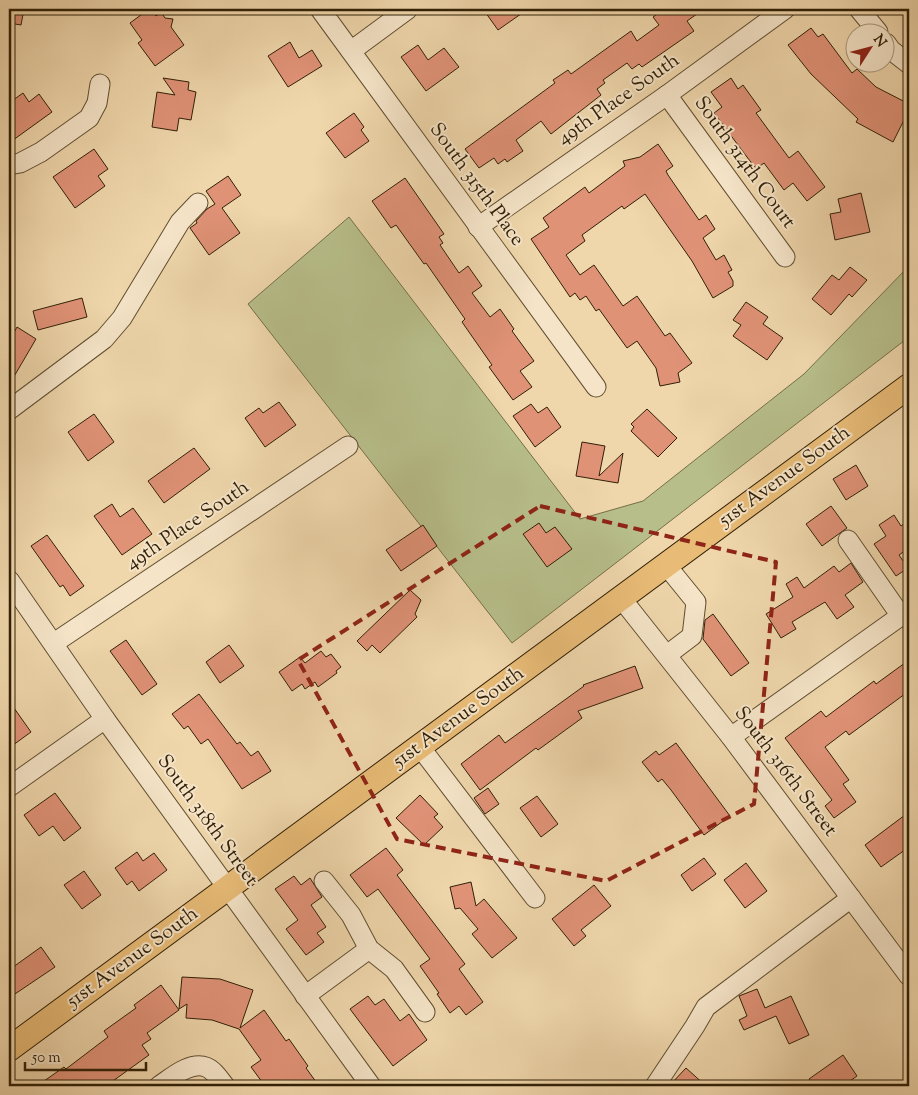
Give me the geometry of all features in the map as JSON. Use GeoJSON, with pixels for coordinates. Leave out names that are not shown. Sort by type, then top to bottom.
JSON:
{"type":"FeatureCollection","features":[{"type":"Feature","properties":{"kind":"main road","name":"51st Avenue South"},"geometry":{"type":"LineString","coordinates":[[9,1049],[909,386]]}},
{"type":"Feature","properties":{"kind":"street","name":"South 315th Place"},"geometry":{"type":"LineString","coordinates":[[320,9],[596,387]]}},
{"type":"Feature","properties":{"kind":"street"},"geometry":{"type":"LineString","coordinates":[[351,51],[408,9]]}},
{"type":"Feature","properties":{"kind":"street","name":"49th Place South"},"geometry":{"type":"LineString","coordinates":[[478,227],[667,95],[785,9]]}},
{"type":"Feature","properties":{"kind":"street"},"geometry":{"type":"LineString","coordinates":[[859,9],[870,22]]}},
{"type":"Feature","properties":{"kind":"street"},"geometry":{"type":"LineString","coordinates":[[896,54],[909,64]]}},
{"type":"Feature","properties":{"kind":"street"},"geometry":{"type":"LineString","coordinates":[[9,165],[20,163],[42,152],[89,118],[98,103],[100,84]]}},
{"type":"Feature","properties":{"kind":"street","name":"South 314th Court"},"geometry":{"type":"LineString","coordinates":[[667,95],[785,257]]}},
{"type":"Feature","properties":{"kind":"street"},"geometry":{"type":"LineString","coordinates":[[9,410],[104,339],[122,318],[180,222],[198,203]]}},
{"type":"Feature","properties":{"kind":"street","name":"49th Place South"},"geometry":{"type":"LineString","coordinates":[[54,643],[348,446]]}},
{"type":"Feature","properties":{"kind":"street"},"geometry":{"type":"LineString","coordinates":[[732,737],[905,613],[848,540]]}},
{"type":"Feature","properties":{"kind":"street"},"geometry":{"type":"LineString","coordinates":[[666,565],[696,602],[692,636],[666,655]]}},
{"type":"Feature","properties":{"kind":"street","name":"South 318th Street"},"geometry":{"type":"LineString","coordinates":[[9,580],[106,719],[371,1086]]}},
{"type":"Feature","properties":{"kind":"street","name":"South 316th Street"},"geometry":{"type":"LineString","coordinates":[[621,598],[732,737],[851,898],[907,970]]}},
{"type":"Feature","properties":{"kind":"street"},"geometry":{"type":"LineString","coordinates":[[9,787],[106,719]]}},
{"type":"Feature","properties":{"kind":"street"},"geometry":{"type":"LineString","coordinates":[[420,747],[535,898]]}},
{"type":"Feature","properties":{"kind":"street"},"geometry":{"type":"LineString","coordinates":[[324,881],[351,915],[369,949],[394,969],[424,1012]]}},
{"type":"Feature","properties":{"kind":"street"},"geometry":{"type":"LineString","coordinates":[[656,1086],[706,1006],[851,898]]}},
{"type":"Feature","properties":{"kind":"street"},"geometry":{"type":"LineString","coordinates":[[305,996],[369,949]]}},
{"type":"Feature","properties":{"kind":"street"},"geometry":{"type":"LineString","coordinates":[[159,1086],[186,1069],[197,1066],[206,1067],[216,1074],[225,1086]]}},
{"type":"Feature","properties":{"kind":"highlighted area"},"geometry":{"type":"Polygon","coordinates":[[[540,506],[776,562],[754,804],[606,881],[397,839],[298,660],[540,506]]]}},
{"type":"Feature","properties":{"kind":"green space"},"geometry":{"type":"Polygon","coordinates":[[[349,217],[580,519],[643,501],[804,374],[909,266],[909,337],[512,643],[248,304],[349,217]]]}},
{"type":"Feature","properties":{"kind":"building"},"geometry":{"type":"Polygon","coordinates":[[[9,9],[24,9],[21,25],[9,23],[9,9]]]}},
{"type":"Feature","properties":{"kind":"building"},"geometry":{"type":"Polygon","coordinates":[[[149,9],[156,16],[161,12],[165,18],[173,19],[171,27],[184,45],[155,66],[138,43],[142,40],[130,23],[149,9]]]}},
{"type":"Feature","properties":{"kind":"building"},"geometry":{"type":"Polygon","coordinates":[[[483,9],[528,9],[498,30],[483,9]]]}},
{"type":"Feature","properties":{"kind":"building"},"geometry":{"type":"Polygon","coordinates":[[[664,9],[704,9],[687,21],[694,31],[642,67],[639,64],[632,69],[627,63],[603,80],[605,83],[597,89],[601,95],[551,134],[541,121],[516,140],[523,151],[507,162],[505,159],[498,164],[494,158],[479,168],[465,149],[555,83],[553,80],[568,70],[571,74],[631,31],[637,41],[659,25],[653,17],[664,9]]]}},
{"type":"Feature","properties":{"kind":"building"},"geometry":{"type":"Polygon","coordinates":[[[811,28],[818,37],[823,34],[846,65],[846,72],[860,72],[876,87],[909,104],[909,110],[893,142],[856,122],[858,119],[811,74],[788,45],[811,28]]]}},
{"type":"Feature","properties":{"kind":"building"},"geometry":{"type":"Polygon","coordinates":[[[290,42],[299,58],[312,50],[322,66],[288,87],[268,56],[290,42]]]}},
{"type":"Feature","properties":{"kind":"building"},"geometry":{"type":"Polygon","coordinates":[[[418,45],[428,60],[444,48],[459,67],[426,91],[401,57],[418,45]]]}},
{"type":"Feature","properties":{"kind":"building"},"geometry":{"type":"Polygon","coordinates":[[[163,78],[189,82],[188,90],[196,92],[191,120],[179,118],[177,131],[152,127],[157,92],[175,95],[163,78]]]}},
{"type":"Feature","properties":{"kind":"building"},"geometry":{"type":"Polygon","coordinates":[[[731,78],[738,89],[743,85],[761,110],[756,113],[789,158],[798,151],[825,187],[807,201],[793,183],[784,190],[764,163],[756,169],[714,113],[722,107],[711,92],[731,78]]]}},
{"type":"Feature","properties":{"kind":"building"},"geometry":{"type":"Polygon","coordinates":[[[23,93],[29,102],[39,94],[52,112],[9,143],[9,103],[23,93]]]}},
{"type":"Feature","properties":{"kind":"building"},"geometry":{"type":"Polygon","coordinates":[[[354,113],[364,127],[361,130],[369,141],[345,158],[326,133],[354,113]]]}},
{"type":"Feature","properties":{"kind":"building"},"geometry":{"type":"Polygon","coordinates":[[[658,144],[673,166],[666,171],[668,175],[699,220],[706,215],[715,229],[703,238],[716,260],[724,255],[732,270],[728,272],[733,281],[733,286],[713,298],[692,261],[645,194],[624,209],[622,206],[582,235],[585,241],[566,255],[580,275],[594,265],[623,306],[637,296],[665,336],[670,333],[692,363],[678,373],[680,382],[660,386],[656,368],[637,341],[627,348],[599,309],[596,311],[586,296],[580,300],[575,293],[570,297],[531,239],[549,227],[543,218],[585,187],[589,193],[625,166],[623,161],[640,157],[658,144]]]}},
{"type":"Feature","properties":{"kind":"building"},"geometry":{"type":"Polygon","coordinates":[[[94,149],[108,169],[98,176],[105,186],[75,208],[53,177],[94,149]]]}},
{"type":"Feature","properties":{"kind":"building"},"geometry":{"type":"Polygon","coordinates":[[[228,176],[241,195],[222,208],[240,233],[209,255],[190,228],[197,223],[196,221],[207,209],[215,204],[206,191],[228,176]]]}},
{"type":"Feature","properties":{"kind":"building"},"geometry":{"type":"Polygon","coordinates":[[[405,178],[444,234],[439,237],[443,243],[440,245],[459,273],[468,266],[482,286],[472,293],[490,317],[500,309],[514,329],[512,331],[534,361],[520,371],[532,387],[513,400],[489,367],[492,365],[462,322],[465,319],[426,263],[424,264],[396,225],[391,228],[372,201],[405,178]]]}},
{"type":"Feature","properties":{"kind":"building"},"geometry":{"type":"Polygon","coordinates":[[[861,193],[870,232],[835,240],[830,214],[841,212],[838,199],[861,193]]]}},
{"type":"Feature","properties":{"kind":"building"},"geometry":{"type":"Polygon","coordinates":[[[850,267],[867,280],[852,297],[849,294],[831,315],[812,299],[832,275],[839,280],[850,267]]]}},
{"type":"Feature","properties":{"kind":"building"},"geometry":{"type":"Polygon","coordinates":[[[82,298],[87,317],[38,330],[33,311],[82,298]]]}},
{"type":"Feature","properties":{"kind":"building"},"geometry":{"type":"Polygon","coordinates":[[[746,302],[768,317],[763,324],[783,338],[767,360],[733,336],[741,325],[733,320],[746,302]]]}},
{"type":"Feature","properties":{"kind":"building"},"geometry":{"type":"Polygon","coordinates":[[[17,327],[36,339],[9,385],[9,342],[17,327]]]}},
{"type":"Feature","properties":{"kind":"building"},"geometry":{"type":"Polygon","coordinates":[[[279,402],[296,425],[265,447],[245,418],[259,408],[263,413],[279,402]]]}},
{"type":"Feature","properties":{"kind":"building"},"geometry":{"type":"Polygon","coordinates":[[[531,404],[538,413],[547,407],[561,427],[535,447],[513,416],[531,404]]]}},
{"type":"Feature","properties":{"kind":"building"},"geometry":{"type":"Polygon","coordinates":[[[647,409],[677,438],[658,457],[631,431],[634,427],[631,424],[647,409]]]}},
{"type":"Feature","properties":{"kind":"building"},"geometry":{"type":"Polygon","coordinates":[[[94,414],[114,442],[88,461],[68,432],[94,414]]]}},
{"type":"Feature","properties":{"kind":"building"},"geometry":{"type":"Polygon","coordinates":[[[582,442],[605,446],[599,476],[623,453],[618,483],[576,476],[582,442]]]}},
{"type":"Feature","properties":{"kind":"building"},"geometry":{"type":"Polygon","coordinates":[[[194,448],[210,469],[164,503],[148,481],[194,448]]]}},
{"type":"Feature","properties":{"kind":"building"},"geometry":{"type":"Polygon","coordinates":[[[856,465],[868,486],[846,500],[833,479],[856,465]]]}},
{"type":"Feature","properties":{"kind":"building"},"geometry":{"type":"Polygon","coordinates":[[[112,504],[120,517],[133,508],[152,534],[122,555],[94,516],[112,504]]]}},
{"type":"Feature","properties":{"kind":"building"},"geometry":{"type":"Polygon","coordinates":[[[831,506],[847,528],[822,546],[806,524],[831,506]]]}},
{"type":"Feature","properties":{"kind":"building"},"geometry":{"type":"Polygon","coordinates":[[[894,515],[901,526],[909,520],[909,548],[899,555],[908,568],[896,576],[874,544],[886,536],[879,525],[894,515]]]}},
{"type":"Feature","properties":{"kind":"building"},"geometry":{"type":"Polygon","coordinates":[[[539,523],[546,533],[555,527],[572,549],[547,567],[523,534],[539,523]]]}},
{"type":"Feature","properties":{"kind":"building"},"geometry":{"type":"Polygon","coordinates":[[[423,525],[437,546],[401,571],[386,550],[423,525]]]}},
{"type":"Feature","properties":{"kind":"building"},"geometry":{"type":"Polygon","coordinates":[[[47,535],[84,586],[70,596],[63,585],[60,587],[31,546],[47,535]]]}},
{"type":"Feature","properties":{"kind":"building"},"geometry":{"type":"Polygon","coordinates":[[[851,563],[863,582],[845,595],[854,607],[837,619],[825,602],[792,622],[796,629],[781,638],[766,614],[793,597],[786,584],[797,577],[804,588],[834,566],[839,572],[851,563]]]}},
{"type":"Feature","properties":{"kind":"building"},"geometry":{"type":"Polygon","coordinates":[[[410,590],[421,600],[415,614],[417,617],[380,653],[372,645],[367,651],[357,641],[410,590]]]}},
{"type":"Feature","properties":{"kind":"building"},"geometry":{"type":"Polygon","coordinates":[[[713,614],[749,663],[731,676],[703,639],[705,620],[713,614]]]}},
{"type":"Feature","properties":{"kind":"building"},"geometry":{"type":"Polygon","coordinates":[[[126,640],[157,684],[142,695],[110,651],[126,640]]]}},
{"type":"Feature","properties":{"kind":"building"},"geometry":{"type":"Polygon","coordinates":[[[229,645],[244,666],[220,683],[206,662],[229,645]]]}},
{"type":"Feature","properties":{"kind":"building"},"geometry":{"type":"Polygon","coordinates":[[[321,651],[326,657],[331,654],[341,667],[336,671],[337,673],[318,687],[315,682],[305,689],[302,684],[292,691],[279,672],[300,657],[305,663],[321,651]]]}},
{"type":"Feature","properties":{"kind":"building"},"geometry":{"type":"Polygon","coordinates":[[[909,660],[909,691],[849,735],[846,731],[825,747],[849,780],[843,784],[856,802],[834,818],[825,806],[832,800],[785,738],[821,711],[826,717],[874,681],[876,684],[909,660]]]}},
{"type":"Feature","properties":{"kind":"building"},"geometry":{"type":"Polygon","coordinates":[[[635,666],[643,688],[578,711],[582,718],[538,750],[536,748],[480,790],[461,764],[499,735],[505,743],[583,685],[635,666]]]}},
{"type":"Feature","properties":{"kind":"building"},"geometry":{"type":"Polygon","coordinates":[[[199,694],[237,744],[240,742],[251,756],[258,751],[271,771],[242,789],[208,739],[201,744],[188,726],[184,729],[172,714],[199,694]]]}},
{"type":"Feature","properties":{"kind":"building"},"geometry":{"type":"Polygon","coordinates":[[[9,701],[31,732],[9,748],[9,701]]]}},
{"type":"Feature","properties":{"kind":"building"},"geometry":{"type":"Polygon","coordinates":[[[676,743],[730,816],[704,835],[662,779],[658,782],[642,762],[656,751],[659,755],[676,743]]]}},
{"type":"Feature","properties":{"kind":"building"},"geometry":{"type":"Polygon","coordinates":[[[488,788],[499,804],[485,814],[474,798],[488,788]]]}},
{"type":"Feature","properties":{"kind":"building"},"geometry":{"type":"Polygon","coordinates":[[[55,793],[81,828],[64,841],[53,826],[39,836],[24,815],[55,793]]]}},
{"type":"Feature","properties":{"kind":"building"},"geometry":{"type":"Polygon","coordinates":[[[420,795],[438,814],[434,817],[443,827],[424,845],[396,818],[420,795]]]}},
{"type":"Feature","properties":{"kind":"building"},"geometry":{"type":"Polygon","coordinates":[[[537,796],[558,824],[541,837],[520,808],[537,796]]]}},
{"type":"Feature","properties":{"kind":"building"},"geometry":{"type":"Polygon","coordinates":[[[909,812],[909,847],[881,867],[865,845],[909,812]]]}},
{"type":"Feature","properties":{"kind":"building"},"geometry":{"type":"Polygon","coordinates":[[[386,848],[403,870],[397,875],[465,964],[459,969],[483,1002],[466,1015],[459,1006],[450,1013],[420,966],[430,959],[378,889],[367,897],[350,875],[386,848]]]}},
{"type":"Feature","properties":{"kind":"building"},"geometry":{"type":"Polygon","coordinates":[[[137,852],[143,861],[154,853],[167,870],[139,891],[132,881],[127,885],[115,868],[137,852]]]}},
{"type":"Feature","properties":{"kind":"building"},"geometry":{"type":"Polygon","coordinates":[[[704,858],[716,874],[692,891],[681,875],[704,858]]]}},
{"type":"Feature","properties":{"kind":"building"},"geometry":{"type":"Polygon","coordinates":[[[746,863],[767,891],[745,908],[724,880],[746,863]]]}},
{"type":"Feature","properties":{"kind":"building"},"geometry":{"type":"Polygon","coordinates":[[[84,871],[101,895],[82,909],[64,885],[84,871]]]}},
{"type":"Feature","properties":{"kind":"building"},"geometry":{"type":"Polygon","coordinates":[[[294,876],[301,885],[310,878],[322,897],[311,905],[326,927],[317,933],[324,942],[306,955],[286,929],[298,920],[275,889],[294,876]]]}},
{"type":"Feature","properties":{"kind":"building"},"geometry":{"type":"Polygon","coordinates":[[[471,882],[476,906],[484,899],[517,938],[492,958],[472,934],[478,929],[460,908],[455,909],[450,887],[471,882]]]}},
{"type":"Feature","properties":{"kind":"building"},"geometry":{"type":"Polygon","coordinates":[[[594,885],[611,906],[581,930],[586,936],[574,946],[552,919],[594,885]]]}},
{"type":"Feature","properties":{"kind":"building"},"geometry":{"type":"Polygon","coordinates":[[[41,947],[55,967],[9,998],[9,970],[41,947]]]}},
{"type":"Feature","properties":{"kind":"building"},"geometry":{"type":"Polygon","coordinates":[[[182,977],[220,979],[253,990],[240,1028],[264,1010],[286,1041],[289,1039],[319,1086],[265,1086],[251,1067],[261,1060],[239,1029],[212,1020],[186,1018],[187,1004],[179,1009],[182,977]]]}},
{"type":"Feature","properties":{"kind":"building"},"geometry":{"type":"Polygon","coordinates":[[[161,985],[179,1010],[147,1033],[151,1039],[142,1045],[149,1055],[106,1086],[37,1086],[64,1067],[66,1069],[108,1037],[104,1031],[136,1008],[134,1005],[161,985]]]}},
{"type":"Feature","properties":{"kind":"building"},"geometry":{"type":"Polygon","coordinates":[[[757,989],[765,1008],[791,996],[809,1035],[789,1044],[776,1016],[744,1030],[739,1020],[747,1016],[739,996],[757,989]]]}},
{"type":"Feature","properties":{"kind":"building"},"geometry":{"type":"Polygon","coordinates":[[[368,996],[375,1005],[384,999],[400,1021],[409,1014],[427,1040],[393,1066],[350,1009],[368,996]]]}},
{"type":"Feature","properties":{"kind":"building"},"geometry":{"type":"Polygon","coordinates":[[[843,1055],[857,1076],[843,1086],[815,1086],[809,1079],[843,1055]]]}},
{"type":"Feature","properties":{"kind":"building"},"geometry":{"type":"Polygon","coordinates":[[[686,1068],[706,1086],[669,1086],[686,1068]]]}}]}
